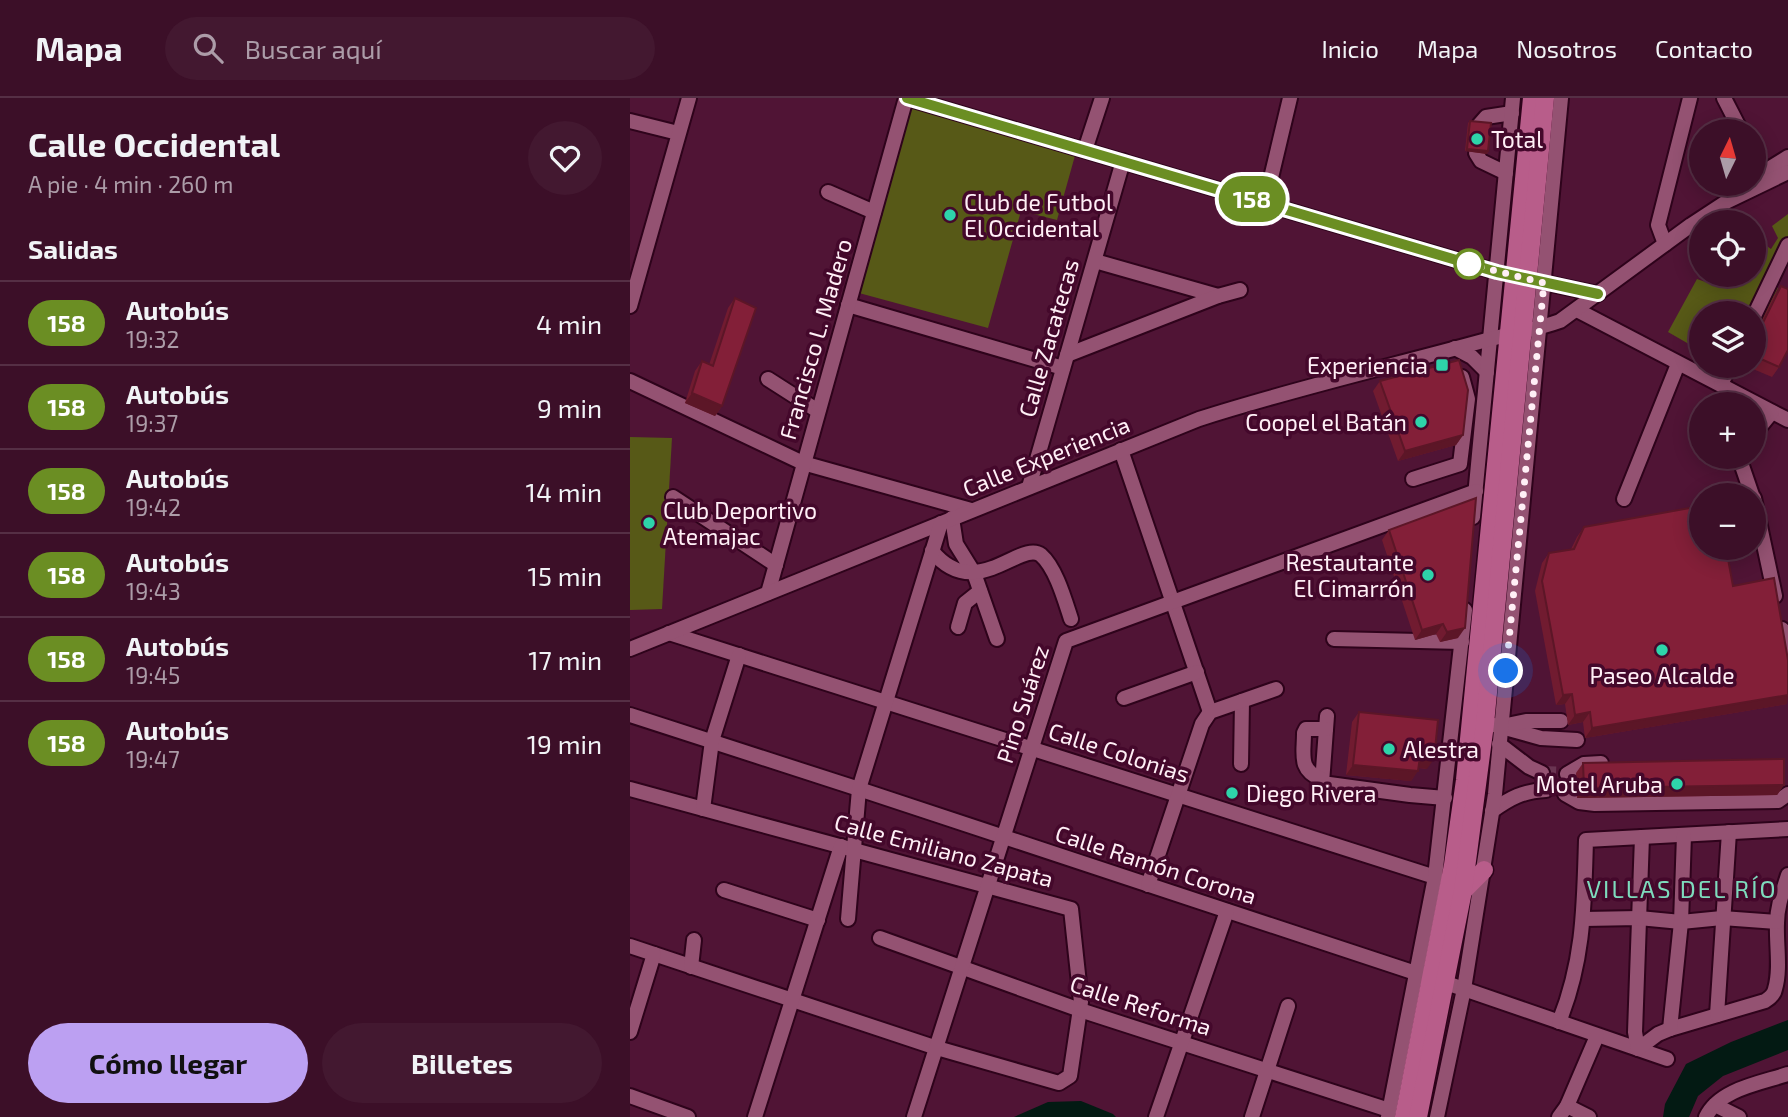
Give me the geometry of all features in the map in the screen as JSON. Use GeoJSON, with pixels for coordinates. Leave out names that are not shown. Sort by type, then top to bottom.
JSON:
{"type":"FeatureCollection","features":[{"type":"Feature","properties":{"kind":"main road"},"geometry":{"type":"LineString","coordinates":[[1529,279],[1532,98]]}},
{"type":"Feature","properties":{"kind":"main road"},"geometry":{"type":"LineString","coordinates":[[1394,1115],[1432,979],[1463,891],[1478,724],[1524,332],[1545,98]]}},
{"type":"Feature","properties":{"kind":"main road"},"geometry":{"type":"LineString","coordinates":[[1418,1117],[1432,979],[1478,724],[1486,577],[1524,332]]}},
{"type":"Feature","properties":{"kind":"main road"},"geometry":{"type":"LineString","coordinates":[[1467,596],[1486,577]]}},
{"type":"Feature","properties":{"kind":"main road"},"geometry":{"type":"LineString","coordinates":[[1463,891],[1484,870]]}},
{"type":"Feature","properties":{"kind":"street"},"geometry":{"type":"LineString","coordinates":[[630,306],[634,273],[689,98]]}},
{"type":"Feature","properties":{"kind":"street"},"geometry":{"type":"LineString","coordinates":[[907,98],[935,102],[1085,150],[1497,272],[1598,294]]}},
{"type":"Feature","properties":{"kind":"street","name":"Francisco L. Madero"},"geometry":{"type":"LineString","coordinates":[[768,593],[907,98]]}},
{"type":"Feature","properties":{"kind":"street"},"geometry":{"type":"LineString","coordinates":[[1085,150],[1102,98]]}},
{"type":"Feature","properties":{"kind":"street"},"geometry":{"type":"LineString","coordinates":[[1265,203],[1290,98]]}},
{"type":"Feature","properties":{"kind":"street"},"geometry":{"type":"LineString","coordinates":[[1529,279],[1561,98]]}},
{"type":"Feature","properties":{"kind":"street"},"geometry":{"type":"LineString","coordinates":[[1665,244],[1658,225],[1690,98]]}},
{"type":"Feature","properties":{"kind":"street"},"geometry":{"type":"LineString","coordinates":[[1724,98],[1735,119]]}},
{"type":"Feature","properties":{"kind":"street"},"geometry":{"type":"LineString","coordinates":[[1472,533],[1513,106],[1486,117],[1479,125]]}},
{"type":"Feature","properties":{"kind":"street"},"geometry":{"type":"LineString","coordinates":[[630,121],[678,133]]}},
{"type":"Feature","properties":{"kind":"street"},"geometry":{"type":"LineString","coordinates":[[1476,152],[1481,161],[1506,173]]}},
{"type":"Feature","properties":{"kind":"street"},"geometry":{"type":"LineString","coordinates":[[1766,174],[1788,157]]}},
{"type":"Feature","properties":{"kind":"street","name":"Calle Zacatecas"},"geometry":{"type":"LineString","coordinates":[[1028,487],[1123,161]]}},
{"type":"Feature","properties":{"kind":"street"},"geometry":{"type":"LineString","coordinates":[[1766,177],[1788,172]]}},
{"type":"Feature","properties":{"kind":"street"},"geometry":{"type":"LineString","coordinates":[[828,192],[874,212]]}},
{"type":"Feature","properties":{"kind":"street"},"geometry":{"type":"LineString","coordinates":[[1726,202],[1733,196]]}},
{"type":"Feature","properties":{"kind":"street"},"geometry":{"type":"LineString","coordinates":[[1726,202],[1734,196]]}},
{"type":"Feature","properties":{"kind":"street","name":"Calle Experiencia"},"geometry":{"type":"LineString","coordinates":[[630,649],[1199,419],[1260,399],[1560,321],[1726,202]]}},
{"type":"Feature","properties":{"kind":"street"},"geometry":{"type":"LineString","coordinates":[[1761,301],[1788,245]]}},
{"type":"Feature","properties":{"kind":"street"},"geometry":{"type":"LineString","coordinates":[[1095,261],[1218,296]]}},
{"type":"Feature","properties":{"kind":"street"},"geometry":{"type":"LineString","coordinates":[[848,305],[1065,362],[1218,296],[1240,290]]}},
{"type":"Feature","properties":{"kind":"street"},"geometry":{"type":"LineString","coordinates":[[1577,310],[1788,420]]}},
{"type":"Feature","properties":{"kind":"street"},"geometry":{"type":"LineString","coordinates":[[1455,348],[1472,357],[1487,372]]}},
{"type":"Feature","properties":{"kind":"street"},"geometry":{"type":"LineString","coordinates":[[1624,499],[1678,365]]}},
{"type":"Feature","properties":{"kind":"street"},"geometry":{"type":"LineString","coordinates":[[1413,479],[1460,464],[1468,399],[1460,369]]}},
{"type":"Feature","properties":{"kind":"street"},"geometry":{"type":"LineString","coordinates":[[1721,384],[1724,378]]}},
{"type":"Feature","properties":{"kind":"street"},"geometry":{"type":"LineString","coordinates":[[768,379],[818,411]]}},
{"type":"Feature","properties":{"kind":"street"},"geometry":{"type":"LineString","coordinates":[[630,381],[803,463],[971,510]]}},
{"type":"Feature","properties":{"kind":"street"},"geometry":{"type":"LineString","coordinates":[[1468,399],[1484,400]]}},
{"type":"Feature","properties":{"kind":"street"},"geometry":{"type":"LineString","coordinates":[[1766,419],[1772,412]]}},
{"type":"Feature","properties":{"kind":"street"},"geometry":{"type":"LineString","coordinates":[[1121,450],[1210,712]]}},
{"type":"Feature","properties":{"kind":"street","name":"Pino Suárez"},"geometry":{"type":"LineString","coordinates":[[914,1117],[1066,641],[1476,491]]}},
{"type":"Feature","properties":{"kind":"street"},"geometry":{"type":"LineString","coordinates":[[673,496],[776,565]]}},
{"type":"Feature","properties":{"kind":"street"},"geometry":{"type":"LineString","coordinates":[[755,1117],[818,920],[847,847],[859,789],[932,551],[947,520]]}},
{"type":"Feature","properties":{"kind":"street"},"geometry":{"type":"LineString","coordinates":[[947,520],[956,544],[974,573],[997,639]]}},
{"type":"Feature","properties":{"kind":"street"},"geometry":{"type":"LineString","coordinates":[[932,551],[951,568],[974,573],[1038,553],[1043,556],[1059,584],[1071,619]]}},
{"type":"Feature","properties":{"kind":"street"},"geometry":{"type":"LineString","coordinates":[[1766,555],[1788,658]]}},
{"type":"Feature","properties":{"kind":"street"},"geometry":{"type":"LineString","coordinates":[[957,627],[965,603],[980,591]]}},
{"type":"Feature","properties":{"kind":"street"},"geometry":{"type":"LineString","coordinates":[[1432,979],[1435,877],[1445,798],[1478,724],[1462,642],[1467,596]]}},
{"type":"Feature","properties":{"kind":"street","name":"Calle Colonias"},"geometry":{"type":"LineString","coordinates":[[669,633],[1435,877]]}},
{"type":"Feature","properties":{"kind":"street"},"geometry":{"type":"LineString","coordinates":[[1334,639],[1462,642]]}},
{"type":"Feature","properties":{"kind":"street"},"geometry":{"type":"LineString","coordinates":[[703,809],[712,741],[739,654]]}},
{"type":"Feature","properties":{"kind":"street"},"geometry":{"type":"LineString","coordinates":[[1124,698],[1196,672]]}},
{"type":"Feature","properties":{"kind":"street"},"geometry":{"type":"LineString","coordinates":[[1149,885],[1202,724],[1210,712],[1276,690]]}},
{"type":"Feature","properties":{"kind":"street"},"geometry":{"type":"LineString","coordinates":[[1241,764],[1242,701]]}},
{"type":"Feature","properties":{"kind":"street","name":"Calle Ramón Corona"},"geometry":{"type":"LineString","coordinates":[[630,715],[1464,989],[1667,1059]]}},
{"type":"Feature","properties":{"kind":"street"},"geometry":{"type":"LineString","coordinates":[[1478,724],[1561,720]]}},
{"type":"Feature","properties":{"kind":"street"},"geometry":{"type":"LineString","coordinates":[[1321,779],[1326,722],[1306,729],[1304,733],[1305,767],[1309,774],[1321,779],[1325,784],[1445,798]]}},
{"type":"Feature","properties":{"kind":"street"},"geometry":{"type":"LineString","coordinates":[[1478,724],[1541,738],[1577,740]]}},
{"type":"Feature","properties":{"kind":"street"},"geometry":{"type":"LineString","coordinates":[[1478,724],[1529,767],[1542,773]]}},
{"type":"Feature","properties":{"kind":"street"},"geometry":{"type":"LineString","coordinates":[[1437,1117],[1464,989],[1484,870],[1499,744]]}},
{"type":"Feature","properties":{"kind":"street"},"geometry":{"type":"LineString","coordinates":[[1567,774],[1584,764],[1611,763]]}},
{"type":"Feature","properties":{"kind":"street","name":"Calle Emiliano Zapata"},"geometry":{"type":"LineString","coordinates":[[630,789],[1068,907],[1072,913],[1080,1010],[1070,1076],[1059,1083],[936,1048]]}},
{"type":"Feature","properties":{"kind":"street"},"geometry":{"type":"LineString","coordinates":[[1492,811],[1510,797],[1529,790],[1546,790]]}},
{"type":"Feature","properties":{"kind":"street"},"geometry":{"type":"LineString","coordinates":[[1565,794],[1579,802],[1595,804],[1778,801],[1788,794]]}},
{"type":"Feature","properties":{"kind":"street"},"geometry":{"type":"LineString","coordinates":[[1559,1022],[1571,992],[1579,958],[1584,919],[1586,840],[1788,829]]}},
{"type":"Feature","properties":{"kind":"street"},"geometry":{"type":"LineString","coordinates":[[1717,1015],[1729,832]]}},
{"type":"Feature","properties":{"kind":"street"},"geometry":{"type":"LineString","coordinates":[[1670,1028],[1681,922],[1684,835]]}},
{"type":"Feature","properties":{"kind":"street"},"geometry":{"type":"LineString","coordinates":[[1642,837],[1635,1032],[1638,1049],[1670,1028],[1771,997],[1775,990],[1779,902],[1788,875]]}},
{"type":"Feature","properties":{"kind":"street"},"geometry":{"type":"LineString","coordinates":[[847,847],[848,919]]}},
{"type":"Feature","properties":{"kind":"street"},"geometry":{"type":"LineString","coordinates":[[724,890],[818,920]]}},
{"type":"Feature","properties":{"kind":"street"},"geometry":{"type":"LineString","coordinates":[[1156,1117],[1227,911]]}},
{"type":"Feature","properties":{"kind":"street"},"geometry":{"type":"LineString","coordinates":[[1584,919],[1639,918],[1681,922],[1722,918],[1777,922]]}},
{"type":"Feature","properties":{"kind":"street","name":"Calle Reforma"},"geometry":{"type":"LineString","coordinates":[[880,938],[1080,1010],[1267,1070],[1394,1115]]}},
{"type":"Feature","properties":{"kind":"street"},"geometry":{"type":"LineString","coordinates":[[691,967],[694,940]]}},
{"type":"Feature","properties":{"kind":"street"},"geometry":{"type":"LineString","coordinates":[[630,946],[936,1048]]}},
{"type":"Feature","properties":{"kind":"street"},"geometry":{"type":"LineString","coordinates":[[630,1032],[654,954]]}},
{"type":"Feature","properties":{"kind":"street"},"geometry":{"type":"LineString","coordinates":[[1252,1117],[1288,1006]]}},
{"type":"Feature","properties":{"kind":"street"},"geometry":{"type":"LineString","coordinates":[[1589,1117],[1563,1112],[1597,1036]]}},
{"type":"Feature","properties":{"kind":"street"},"geometry":{"type":"LineString","coordinates":[[1706,1117],[1715,1105],[1738,1091],[1788,1074]]}},
{"type":"Feature","properties":{"kind":"street"},"geometry":{"type":"LineString","coordinates":[[630,1096],[688,1117]]}},
{"type":"Feature","properties":{"kind":"street"},"geometry":{"type":"LineString","coordinates":[[1715,1105],[1739,1117]]}},
{"type":"Feature","properties":{"kind":"shaded area","name":"Club de Futbol El Occidental"},"geometry":{"type":"Polygon","coordinates":[[[911,107],[1076,152],[1057,220],[1021,211],[988,328],[859,293],[911,107]]]}},
{"type":"Feature","properties":{"kind":"shaded area"},"geometry":{"type":"Polygon","coordinates":[[[1788,214],[1788,258],[1774,284],[1778,288],[1766,312],[1766,301],[1689,301],[1689,344],[1668,332],[1693,287],[1766,287],[1766,246],[1771,249],[1778,238],[1772,226],[1788,214]]]}},
{"type":"Feature","properties":{"kind":"shaded area","name":"Club Deportivo Atemajac"},"geometry":{"type":"Polygon","coordinates":[[[630,437],[672,438],[662,609],[630,610],[630,437]]]}},
{"type":"Feature","properties":{"kind":"shaded area"},"geometry":{"type":"Polygon","coordinates":[[[1788,1020],[1788,1050],[1723,1076],[1698,1096],[1689,1117],[1663,1117],[1665,1104],[1686,1064],[1731,1042],[1788,1020]]]}},
{"type":"Feature","properties":{"kind":"shaded area"},"geometry":{"type":"Polygon","coordinates":[[[1081,1101],[1116,1117],[1014,1117],[1048,1102],[1081,1101]]]}},
{"type":"Feature","properties":{"kind":"building","name":"Total"},"geometry":{"type":"Polygon","coordinates":[[[1470,121],[1491,123],[1488,151],[1467,149],[1470,121]]]}},
{"type":"Feature","properties":{"kind":"building"},"geometry":{"type":"Polygon","coordinates":[[[1781,286],[1788,289],[1788,350],[1779,367],[1766,361],[1766,317],[1781,286]]]}},
{"type":"Feature","properties":{"kind":"building"},"geometry":{"type":"Polygon","coordinates":[[[735,298],[756,308],[722,406],[692,393],[702,361],[713,366],[735,298]]]}},
{"type":"Feature","properties":{"kind":"building","name":"Coopel el Batán"},"geometry":{"type":"Polygon","coordinates":[[[1459,360],[1468,390],[1463,435],[1405,451],[1380,381],[1459,360]]]}},
{"type":"Feature","properties":{"kind":"building","name":"Restautante El Cimarrón"},"geometry":{"type":"Polygon","coordinates":[[[1476,498],[1465,628],[1447,632],[1443,624],[1422,630],[1389,530],[1476,498]]]}},
{"type":"Feature","properties":{"kind":"building","name":"Paseo Alcalde"},"geometry":{"type":"Polygon","coordinates":[[[1689,508],[1689,560],[1728,560],[1733,586],[1774,578],[1788,660],[1788,695],[1592,728],[1590,712],[1575,715],[1572,694],[1563,695],[1542,581],[1549,553],[1574,549],[1584,527],[1689,508]]]}},
{"type":"Feature","properties":{"kind":"building","name":"Alestra"},"geometry":{"type":"Polygon","coordinates":[[[1359,712],[1438,720],[1434,759],[1420,757],[1418,771],[1353,765],[1359,712]]]}},
{"type":"Feature","properties":{"kind":"building"},"geometry":{"type":"Polygon","coordinates":[[[1784,759],[1784,785],[1584,788],[1583,763],[1784,759]]]}},
{"type":"Feature","properties":{"kind":"tunnel"},"geometry":{"type":"LineString","coordinates":[[1542,773],[1567,774]]}},
{"type":"Feature","properties":{"kind":"bus line","name":"158"},"geometry":{"type":"LineString","coordinates":[[907,98],[1497,272],[1598,294]]}},
{"type":"Feature","properties":{"kind":"place","name":"Total"},"geometry":{"type":"Point","coordinates":[1477,139]}},
{"type":"Feature","properties":{"kind":"place","name":"Club de Futbol El Occidental"},"geometry":{"type":"Point","coordinates":[950,215]}},
{"type":"Feature","properties":{"kind":"place","name":"Experiencia"},"geometry":{"type":"Point","coordinates":[1442,365]}},
{"type":"Feature","properties":{"kind":"place","name":"Coopel el Batán"},"geometry":{"type":"Point","coordinates":[1421,422]}},
{"type":"Feature","properties":{"kind":"place","name":"Club Deportivo Atemajac"},"geometry":{"type":"Point","coordinates":[649,523]}},
{"type":"Feature","properties":{"kind":"place","name":"Restautante El Cimarrón"},"geometry":{"type":"Point","coordinates":[1428,575]}},
{"type":"Feature","properties":{"kind":"place","name":"Paseo Alcalde"},"geometry":{"type":"Point","coordinates":[1662,650]}},
{"type":"Feature","properties":{"kind":"place","name":"Alestra"},"geometry":{"type":"Point","coordinates":[1389,749]}},
{"type":"Feature","properties":{"kind":"place","name":"Motel Aruba"},"geometry":{"type":"Point","coordinates":[1677,784]}},
{"type":"Feature","properties":{"kind":"place","name":"Diego Rivera"},"geometry":{"type":"Point","coordinates":[1232,793]}},
{"type":"Feature","properties":{"kind":"district","name":"VILLAS DEL RÍO"},"geometry":{"type":"Point","coordinates":[1682,888]}},
{"type":"Feature","properties":{"kind":"route"},"geometry":{"type":"LineString","coordinates":[[1469,264],[1544,283],[1506,671]]}}]}
